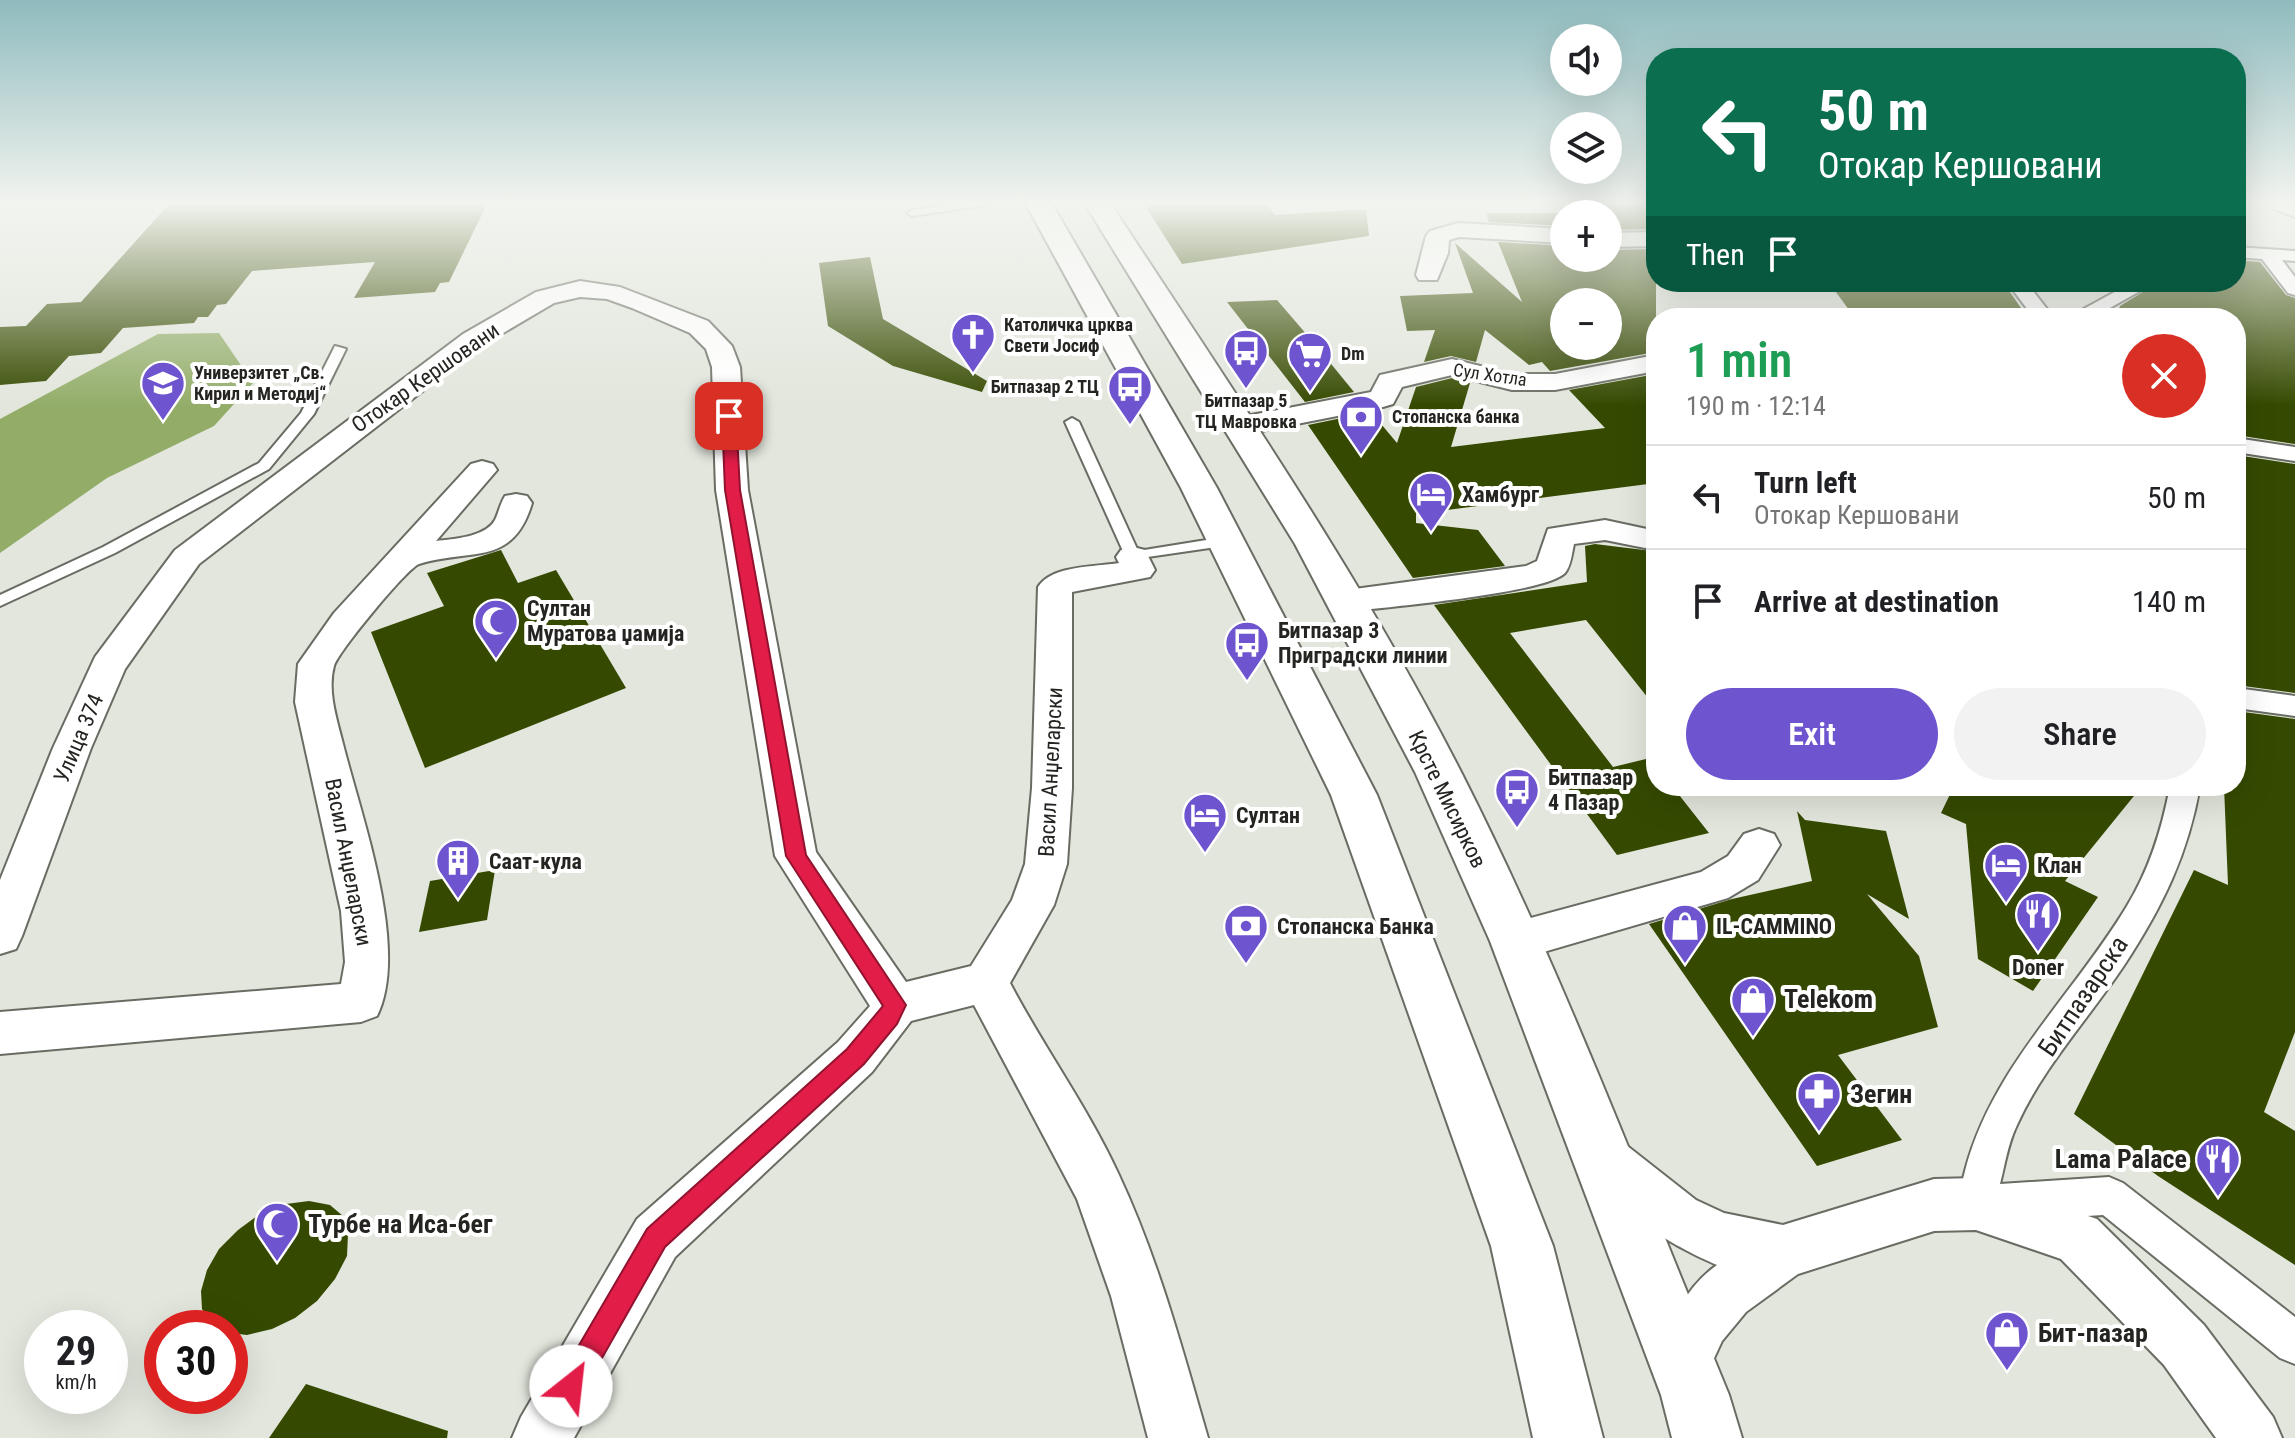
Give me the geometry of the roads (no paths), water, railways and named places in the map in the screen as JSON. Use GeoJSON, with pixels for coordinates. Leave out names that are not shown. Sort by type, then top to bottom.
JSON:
{"type":"FeatureCollection","features":[{"type":"Feature","properties":{"kind":"street"},"geometry":{"type":"LineString","coordinates":[[1077,271],[1199,488],[1354,795],[1522,1246],[1568,1438]]}},
{"type":"Feature","properties":{"kind":"street","name":"Крсте Мисирков"},"geometry":{"type":"LineString","coordinates":[[1141,271],[1241,426],[1347,601],[1438,772],[1516,941],[1683,1362],[1707,1438]]}},
{"type":"Feature","properties":{"kind":"street"},"geometry":{"type":"LineString","coordinates":[[1428,275],[1429,271]]}},
{"type":"Feature","properties":{"kind":"street"},"geometry":{"type":"LineString","coordinates":[[2281,271],[2295,289]]}},
{"type":"Feature","properties":{"kind":"street","name":"Отокар Кершовани"},"geometry":{"type":"LineString","coordinates":[[187,557],[423,375],[472,340],[545,297],[580,289],[611,292],[699,327],[719,346],[726,367],[732,490],[796,856],[895,1005]]}},
{"type":"Feature","properties":{"kind":"street"},"geometry":{"type":"LineString","coordinates":[[2024,292],[2036,308]]}},
{"type":"Feature","properties":{"kind":"street"},"geometry":{"type":"LineString","coordinates":[[2096,308],[2128,292]]}},
{"type":"Feature","properties":{"kind":"street","name":"Сул Хотла"},"geometry":{"type":"LineString","coordinates":[[1241,426],[1383,398],[1390,381],[1452,367],[1512,382],[1555,382],[1646,365]]}},
{"type":"Feature","properties":{"kind":"street"},"geometry":{"type":"LineString","coordinates":[[2246,447],[2295,454]]}},
{"type":"Feature","properties":{"kind":"street","name":"Васил Анџеларски"},"geometry":{"type":"LineString","coordinates":[[0,1033],[361,1002],[368,962],[363,911],[314,702],[316,664],[346,621],[482,470]]}},
{"type":"Feature","properties":{"kind":"street"},"geometry":{"type":"LineString","coordinates":[[407,555],[475,544],[493,537],[508,527],[516,503]]}},
{"type":"Feature","properties":{"kind":"street"},"geometry":{"type":"LineString","coordinates":[[1347,601],[1534,576],[1552,567],[1559,536],[1605,530],[1645,538]]}},
{"type":"Feature","properties":{"kind":"street","name":"Улица 374"},"geometry":{"type":"LineString","coordinates":[[0,936],[72,748],[108,666],[187,557]]}},
{"type":"Feature","properties":{"kind":"street","name":"Васил Анџеларски"},"geometry":{"type":"LineString","coordinates":[[986,982],[1032,905],[1046,864],[1052,788],[1055,587],[1136,563]]}},
{"type":"Feature","properties":{"kind":"street"},"geometry":{"type":"LineString","coordinates":[[2246,699],[2295,706]]}},
{"type":"Feature","properties":{"kind":"street","name":"Битпазарска"},"geometry":{"type":"LineString","coordinates":[[1976,1204],[2003,1112],[2104,970],[2144,905],[2173,841],[2183,812],[2184,796]]}},
{"type":"Feature","properties":{"kind":"street"},"geometry":{"type":"LineString","coordinates":[[1516,941],[1713,886],[1743,868],[1759,845]]}},
{"type":"Feature","properties":{"kind":"street"},"geometry":{"type":"LineString","coordinates":[[542,1438],[656,1238],[855,1057],[889,1017],[895,1005],[986,982],[1007,1027],[1085,1160],[1132,1272],[1178,1438]]}},
{"type":"Feature","properties":{"kind":"street"},"geometry":{"type":"LineString","coordinates":[[1602,1158],[1677,1218],[1719,1239],[1783,1252]]}},
{"type":"Feature","properties":{"kind":"street"},"geometry":{"type":"LineString","coordinates":[[1683,1362],[1702,1321],[1726,1292],[1783,1252],[1934,1205],[2109,1196],[2295,1343]]}},
{"type":"Feature","properties":{"kind":"street"},"geometry":{"type":"LineString","coordinates":[[1976,1204],[2078,1238],[2184,1345],[2252,1438]]}},
{"type":"Feature","properties":{"kind":"lane"},"geometry":{"type":"LineString","coordinates":[[0,601],[109,550],[264,466],[307,414],[340,349]]}},
{"type":"Feature","properties":{"kind":"lane"},"geometry":{"type":"LineString","coordinates":[[1072,422],[1136,563],[1225,542]]}},
{"type":"Feature","properties":{"kind":"place","name":"Католичка црква Свети Јосиф"},"geometry":{"type":"Point","coordinates":[973,374]}},
{"type":"Feature","properties":{"kind":"place","name":"Битпазар 5 ТЦ Мавровка"},"geometry":{"type":"Point","coordinates":[1246,390]}},
{"type":"Feature","properties":{"kind":"place","name":"Dm"},"geometry":{"type":"Point","coordinates":[1310,393]}},
{"type":"Feature","properties":{"kind":"place","name":"Универзитет „Св. Кирил и Методиј“"},"geometry":{"type":"Point","coordinates":[163,422]}},
{"type":"Feature","properties":{"kind":"place","name":"Битпазар 2 ТЦ"},"geometry":{"type":"Point","coordinates":[1130,426]}},
{"type":"Feature","properties":{"kind":"place","name":"Стопанска банка"},"geometry":{"type":"Point","coordinates":[1361,456]}},
{"type":"Feature","properties":{"kind":"place","name":"Хамбург"},"geometry":{"type":"Point","coordinates":[1431,533]}},
{"type":"Feature","properties":{"kind":"place","name":"Султан Муратова џамија"},"geometry":{"type":"Point","coordinates":[496,660]}},
{"type":"Feature","properties":{"kind":"place","name":"Битпазар 3 Приградски линии"},"geometry":{"type":"Point","coordinates":[1247,682]}},
{"type":"Feature","properties":{"kind":"place","name":"Битпазар 4 Пазар"},"geometry":{"type":"Point","coordinates":[1517,829]}},
{"type":"Feature","properties":{"kind":"place","name":"Султан"},"geometry":{"type":"Point","coordinates":[1205,854]}},
{"type":"Feature","properties":{"kind":"place","name":"Саат-кула"},"geometry":{"type":"Point","coordinates":[458,900]}},
{"type":"Feature","properties":{"kind":"place","name":"Клан"},"geometry":{"type":"Point","coordinates":[2006,904]}},
{"type":"Feature","properties":{"kind":"place","name":"Doner"},"geometry":{"type":"Point","coordinates":[2038,953]}},
{"type":"Feature","properties":{"kind":"place","name":"Стопанска Банка"},"geometry":{"type":"Point","coordinates":[1246,965]}},
{"type":"Feature","properties":{"kind":"place","name":"IL-CAMMINO"},"geometry":{"type":"Point","coordinates":[1685,965]}},
{"type":"Feature","properties":{"kind":"place","name":"Telekom"},"geometry":{"type":"Point","coordinates":[1753,1038]}},
{"type":"Feature","properties":{"kind":"place","name":"Зегин"},"geometry":{"type":"Point","coordinates":[1819,1133]}},
{"type":"Feature","properties":{"kind":"place","name":"Lama Palace"},"geometry":{"type":"Point","coordinates":[2218,1198]}},
{"type":"Feature","properties":{"kind":"place","name":"Турбе на Иса-бег"},"geometry":{"type":"Point","coordinates":[277,1263]}},
{"type":"Feature","properties":{"kind":"place","name":"Бит-пазар"},"geometry":{"type":"Point","coordinates":[2007,1372]}}]}
